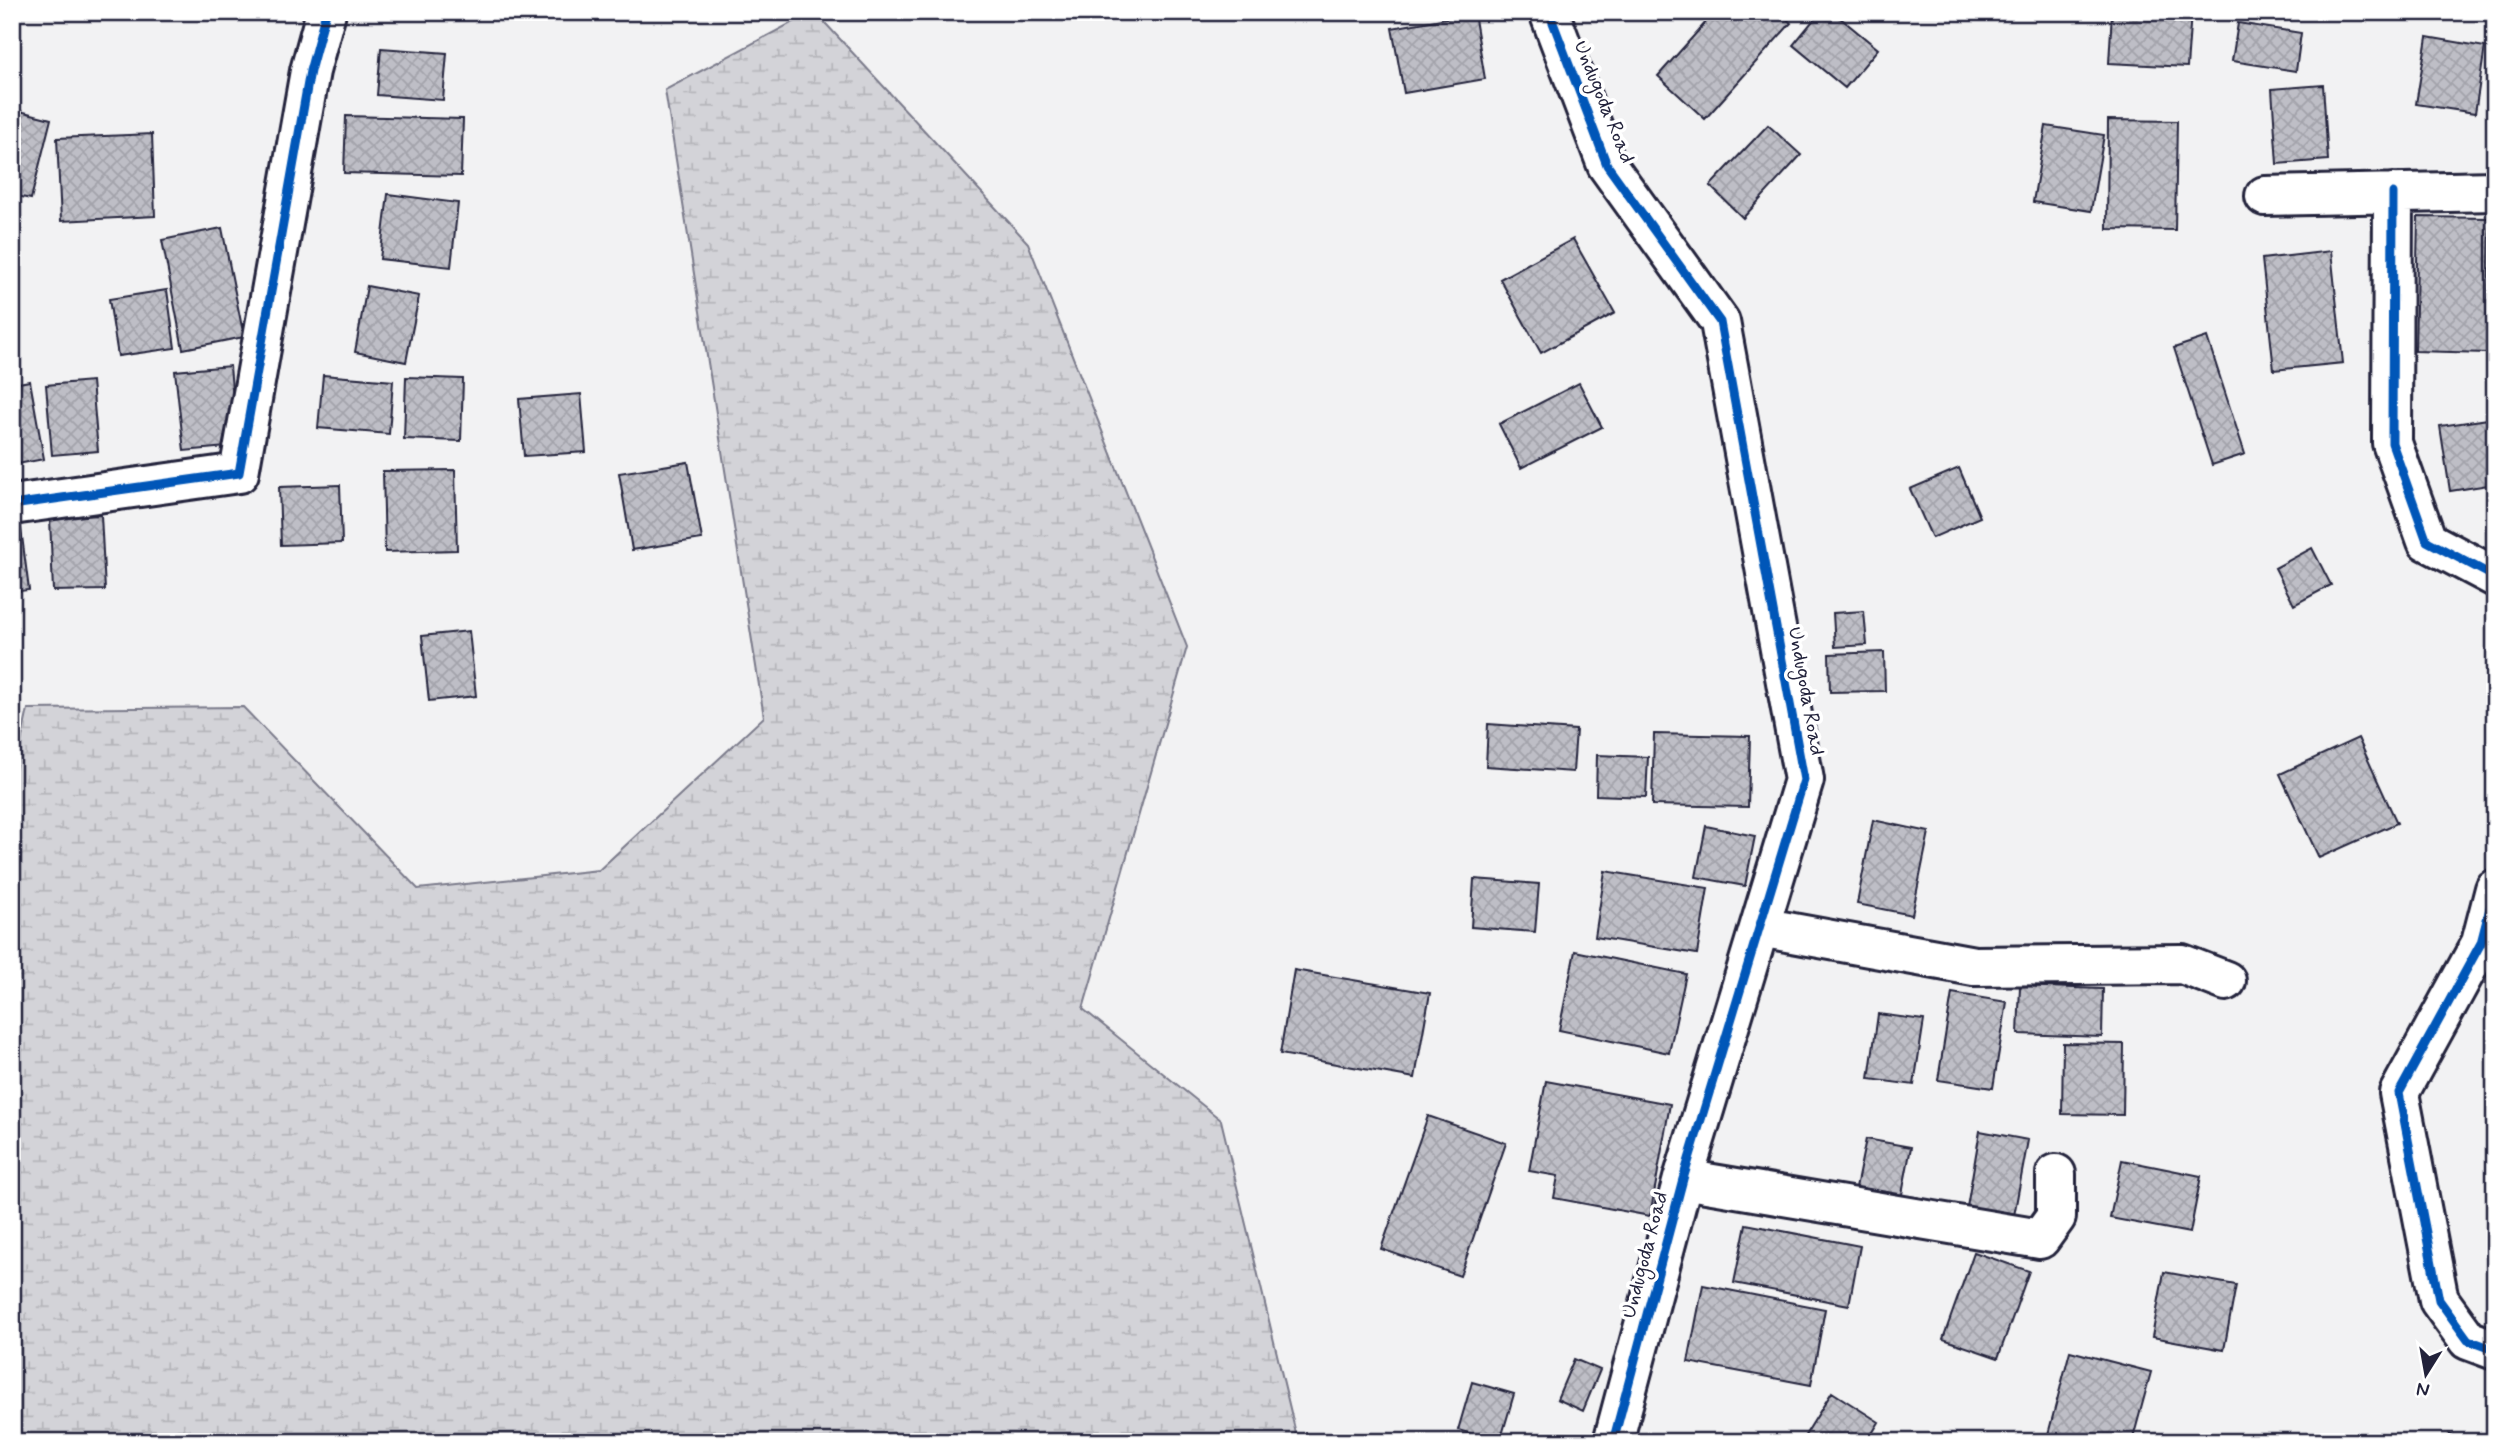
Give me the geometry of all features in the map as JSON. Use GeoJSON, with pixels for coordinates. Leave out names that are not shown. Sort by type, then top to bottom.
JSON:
{"type":"FeatureCollection","features":[{"type":"Feature","properties":{"kind":"street"},"geometry":{"type":"LineString","coordinates":[[12,505],[239,473],[310,71],[326,12]]}},
{"type":"Feature","properties":{"kind":"street","name":"Undugoda Road"},"geometry":{"type":"LineString","coordinates":[[1549,12],[1608,165],[1720,322],[1804,780],[1683,1179],[1613,1442]]}},
{"type":"Feature","properties":{"kind":"street"},"geometry":{"type":"LineString","coordinates":[[2265,196],[2495,191]]}},
{"type":"Feature","properties":{"kind":"street"},"geometry":{"type":"LineString","coordinates":[[2393,193],[2392,443],[2427,541],[2495,577]]}},
{"type":"Feature","properties":{"kind":"street"},"geometry":{"type":"LineString","coordinates":[[2495,889],[2481,943],[2399,1093],[2439,1300],[2468,1340],[2495,1350]]}},
{"type":"Feature","properties":{"kind":"street"},"geometry":{"type":"LineString","coordinates":[[1760,927],[1974,966],[2182,964],[2226,981]]}},
{"type":"Feature","properties":{"kind":"street"},"geometry":{"type":"LineString","coordinates":[[1683,1179],[2040,1239],[2056,1217],[2056,1174]]}},
{"type":"Feature","properties":{"kind":"green space"},"geometry":{"type":"Polygon","coordinates":[[[815,12],[1028,243],[1187,647],[1083,1009],[1221,1120],[1298,1442],[12,1442],[12,784],[28,709],[243,707],[418,889],[599,870],[764,717],[665,90],[815,12]]]}},
{"type":"Feature","properties":{"kind":"building"},"geometry":{"type":"Polygon","coordinates":[[[1715,12],[1779,12],[1791,23],[1705,119],[1658,76],[1715,12]]]}},
{"type":"Feature","properties":{"kind":"building"},"geometry":{"type":"Polygon","coordinates":[[[1820,12],[1833,12],[1878,49],[1845,88],[1793,45],[1820,12]]]}},
{"type":"Feature","properties":{"kind":"building"},"geometry":{"type":"Polygon","coordinates":[[[2112,12],[2191,12],[2187,67],[2109,63],[2112,12]]]}},
{"type":"Feature","properties":{"kind":"building"},"geometry":{"type":"Polygon","coordinates":[[[1474,13],[1485,79],[1404,93],[1392,28],[1474,13]]]}},
{"type":"Feature","properties":{"kind":"building"},"geometry":{"type":"Polygon","coordinates":[[[2238,23],[2301,33],[2296,71],[2232,61],[2238,23]]]}},
{"type":"Feature","properties":{"kind":"building"},"geometry":{"type":"Polygon","coordinates":[[[2427,37],[2485,47],[2475,113],[2416,104],[2427,37]]]}},
{"type":"Feature","properties":{"kind":"building"},"geometry":{"type":"Polygon","coordinates":[[[381,48],[447,53],[443,100],[377,95],[381,48]]]}},
{"type":"Feature","properties":{"kind":"building"},"geometry":{"type":"Polygon","coordinates":[[[2323,85],[2328,160],[2277,164],[2272,89],[2323,85]]]}},
{"type":"Feature","properties":{"kind":"building"},"geometry":{"type":"Polygon","coordinates":[[[12,109],[51,119],[31,199],[12,195],[12,109]]]}},
{"type":"Feature","properties":{"kind":"building"},"geometry":{"type":"Polygon","coordinates":[[[346,116],[463,119],[461,176],[344,173],[346,116]]]}},
{"type":"Feature","properties":{"kind":"building"},"geometry":{"type":"Polygon","coordinates":[[[2108,120],[2177,121],[2175,230],[2107,229],[2108,120]]]}},
{"type":"Feature","properties":{"kind":"building"},"geometry":{"type":"Polygon","coordinates":[[[1768,125],[1801,155],[1743,218],[1710,186],[1768,125]]]}},
{"type":"Feature","properties":{"kind":"building"},"geometry":{"type":"Polygon","coordinates":[[[2046,126],[2104,135],[2091,211],[2033,202],[2046,126]]]}},
{"type":"Feature","properties":{"kind":"building"},"geometry":{"type":"Polygon","coordinates":[[[152,134],[155,216],[61,221],[57,138],[152,134]]]}},
{"type":"Feature","properties":{"kind":"building"},"geometry":{"type":"Polygon","coordinates":[[[388,194],[458,203],[451,267],[380,259],[388,194]]]}},
{"type":"Feature","properties":{"kind":"building"},"geometry":{"type":"Polygon","coordinates":[[[2418,217],[2490,218],[2487,353],[2415,351],[2418,217]]]}},
{"type":"Feature","properties":{"kind":"building"},"geometry":{"type":"Polygon","coordinates":[[[222,228],[244,337],[183,349],[162,240],[222,228]]]}},
{"type":"Feature","properties":{"kind":"building"},"geometry":{"type":"Polygon","coordinates":[[[1573,239],[1615,313],[1541,353],[1500,279],[1573,239]]]}},
{"type":"Feature","properties":{"kind":"building"},"geometry":{"type":"Polygon","coordinates":[[[2331,251],[2343,363],[2274,370],[2262,259],[2331,251]]]}},
{"type":"Feature","properties":{"kind":"building"},"geometry":{"type":"Polygon","coordinates":[[[367,286],[419,296],[406,362],[355,352],[367,286]]]}},
{"type":"Feature","properties":{"kind":"building"},"geometry":{"type":"Polygon","coordinates":[[[167,290],[175,348],[118,356],[109,299],[167,290]]]}},
{"type":"Feature","properties":{"kind":"building"},"geometry":{"type":"Polygon","coordinates":[[[2207,337],[2245,454],[2212,465],[2174,348],[2207,337]]]}},
{"type":"Feature","properties":{"kind":"building"},"geometry":{"type":"Polygon","coordinates":[[[230,366],[237,446],[184,451],[175,371],[230,366]]]}},
{"type":"Feature","properties":{"kind":"building"},"geometry":{"type":"Polygon","coordinates":[[[323,375],[393,381],[389,434],[318,428],[323,375]]]}},
{"type":"Feature","properties":{"kind":"building"},"geometry":{"type":"Polygon","coordinates":[[[406,377],[463,379],[461,441],[404,439],[406,377]]]}},
{"type":"Feature","properties":{"kind":"building"},"geometry":{"type":"Polygon","coordinates":[[[30,381],[44,459],[12,465],[12,384],[30,381]]]}},
{"type":"Feature","properties":{"kind":"building"},"geometry":{"type":"Polygon","coordinates":[[[92,381],[98,451],[52,455],[46,385],[92,381]]]}},
{"type":"Feature","properties":{"kind":"building"},"geometry":{"type":"Polygon","coordinates":[[[1579,383],[1602,427],[1521,468],[1499,424],[1579,383]]]}},
{"type":"Feature","properties":{"kind":"building"},"geometry":{"type":"Polygon","coordinates":[[[581,394],[586,452],[524,456],[519,399],[581,394]]]}},
{"type":"Feature","properties":{"kind":"building"},"geometry":{"type":"Polygon","coordinates":[[[2495,418],[2495,484],[2450,491],[2440,426],[2495,418]]]}},
{"type":"Feature","properties":{"kind":"building"},"geometry":{"type":"Polygon","coordinates":[[[688,462],[702,539],[632,550],[619,473],[688,462]]]}},
{"type":"Feature","properties":{"kind":"building"},"geometry":{"type":"Polygon","coordinates":[[[1959,468],[1980,517],[1932,538],[1910,489],[1959,468]]]}},
{"type":"Feature","properties":{"kind":"building"},"geometry":{"type":"Polygon","coordinates":[[[455,470],[457,550],[385,552],[383,471],[455,470]]]}},
{"type":"Feature","properties":{"kind":"building"},"geometry":{"type":"Polygon","coordinates":[[[340,485],[342,543],[281,545],[279,487],[340,485]]]}},
{"type":"Feature","properties":{"kind":"building"},"geometry":{"type":"Polygon","coordinates":[[[101,515],[105,590],[53,591],[50,518],[101,515]]]}},
{"type":"Feature","properties":{"kind":"building"},"geometry":{"type":"Polygon","coordinates":[[[20,521],[29,590],[12,592],[12,522],[20,521]]]}},
{"type":"Feature","properties":{"kind":"building"},"geometry":{"type":"Polygon","coordinates":[[[2312,548],[2331,585],[2294,605],[2275,568],[2312,548]]]}},
{"type":"Feature","properties":{"kind":"building"},"geometry":{"type":"Polygon","coordinates":[[[1864,611],[1867,645],[1835,647],[1833,613],[1864,611]]]}},
{"type":"Feature","properties":{"kind":"building"},"geometry":{"type":"Polygon","coordinates":[[[469,631],[476,696],[429,701],[422,636],[469,631]]]}},
{"type":"Feature","properties":{"kind":"building"},"geometry":{"type":"Polygon","coordinates":[[[1884,652],[1885,691],[1830,692],[1829,654],[1884,652]]]}},
{"type":"Feature","properties":{"kind":"building"},"geometry":{"type":"Polygon","coordinates":[[[1488,724],[1576,730],[1573,772],[1486,766],[1488,724]]]}},
{"type":"Feature","properties":{"kind":"building"},"geometry":{"type":"Polygon","coordinates":[[[1654,734],[1750,736],[1748,807],[1652,805],[1654,734]]]}},
{"type":"Feature","properties":{"kind":"building"},"geometry":{"type":"Polygon","coordinates":[[[2358,738],[2397,823],[2319,858],[2280,774],[2358,738]]]}},
{"type":"Feature","properties":{"kind":"building"},"geometry":{"type":"Polygon","coordinates":[[[1597,755],[1648,757],[1646,797],[1596,795],[1597,755]]]}},
{"type":"Feature","properties":{"kind":"building"},"geometry":{"type":"Polygon","coordinates":[[[1873,820],[1929,832],[1912,915],[1857,904],[1873,820]]]}},
{"type":"Feature","properties":{"kind":"building"},"geometry":{"type":"Polygon","coordinates":[[[1706,826],[1755,836],[1745,886],[1696,877],[1706,826]]]}},
{"type":"Feature","properties":{"kind":"building"},"geometry":{"type":"Polygon","coordinates":[[[1605,871],[1708,888],[1697,954],[1595,937],[1605,871]]]}},
{"type":"Feature","properties":{"kind":"building"},"geometry":{"type":"Polygon","coordinates":[[[1474,879],[1539,884],[1535,932],[1471,927],[1474,879]]]}},
{"type":"Feature","properties":{"kind":"building"},"geometry":{"type":"Polygon","coordinates":[[[1575,951],[1686,974],[1669,1053],[1559,1030],[1575,951]]]}},
{"type":"Feature","properties":{"kind":"building"},"geometry":{"type":"Polygon","coordinates":[[[1294,970],[1430,993],[1415,1078],[1280,1054],[1294,970]]]}},
{"type":"Feature","properties":{"kind":"building"},"geometry":{"type":"Polygon","coordinates":[[[2020,986],[2103,989],[2102,1037],[2018,1034],[2020,986]]]}},
{"type":"Feature","properties":{"kind":"building"},"geometry":{"type":"Polygon","coordinates":[[[1952,993],[2007,1002],[1993,1088],[1938,1080],[1952,993]]]}},
{"type":"Feature","properties":{"kind":"building"},"geometry":{"type":"Polygon","coordinates":[[[1878,1014],[1924,1020],[1914,1085],[1869,1079],[1878,1014]]]}},
{"type":"Feature","properties":{"kind":"building"},"geometry":{"type":"Polygon","coordinates":[[[2063,1043],[2124,1044],[2123,1115],[2062,1114],[2063,1043]]]}},
{"type":"Feature","properties":{"kind":"building"},"geometry":{"type":"Polygon","coordinates":[[[1546,1081],[1670,1104],[1650,1216],[1554,1198],[1558,1176],[1529,1171],[1546,1081]]]}},
{"type":"Feature","properties":{"kind":"building"},"geometry":{"type":"Polygon","coordinates":[[[1428,1116],[1506,1143],[1460,1276],[1381,1249],[1428,1116]]]}},
{"type":"Feature","properties":{"kind":"building"},"geometry":{"type":"Polygon","coordinates":[[[1980,1131],[2028,1140],[2013,1221],[1966,1213],[1980,1131]]]}},
{"type":"Feature","properties":{"kind":"building"},"geometry":{"type":"Polygon","coordinates":[[[1866,1139],[1911,1147],[1899,1210],[1853,1202],[1866,1139]]]}},
{"type":"Feature","properties":{"kind":"building"},"geometry":{"type":"Polygon","coordinates":[[[2122,1160],[2201,1176],[2190,1233],[2110,1218],[2122,1160]]]}},
{"type":"Feature","properties":{"kind":"building"},"geometry":{"type":"Polygon","coordinates":[[[1746,1224],[1860,1246],[1849,1305],[1734,1283],[1746,1224]]]}},
{"type":"Feature","properties":{"kind":"building"},"geometry":{"type":"Polygon","coordinates":[[[1974,1252],[2029,1271],[1998,1358],[1943,1339],[1974,1252]]]}},
{"type":"Feature","properties":{"kind":"building"},"geometry":{"type":"Polygon","coordinates":[[[2164,1272],[2236,1285],[2224,1350],[2152,1337],[2164,1272]]]}},
{"type":"Feature","properties":{"kind":"building"},"geometry":{"type":"Polygon","coordinates":[[[1703,1285],[1825,1309],[1811,1385],[1688,1362],[1703,1285]]]}},
{"type":"Feature","properties":{"kind":"building"},"geometry":{"type":"Polygon","coordinates":[[[2070,1351],[2151,1372],[2132,1442],[2046,1442],[2070,1351]]]}},
{"type":"Feature","properties":{"kind":"building"},"geometry":{"type":"Polygon","coordinates":[[[1574,1359],[1600,1370],[1583,1411],[1557,1399],[1574,1359]]]}},
{"type":"Feature","properties":{"kind":"building"},"geometry":{"type":"Polygon","coordinates":[[[1472,1382],[1514,1394],[1500,1442],[1458,1430],[1472,1382]]]}},
{"type":"Feature","properties":{"kind":"building"},"geometry":{"type":"Polygon","coordinates":[[[1832,1392],[1879,1422],[1867,1442],[1801,1442],[1832,1392]]]}},
{"type":"Feature","properties":{"kind":"building"},"geometry":{"type":"Polygon","coordinates":[[[2449,1434],[2475,1442],[2447,1442],[2449,1434]]]}},
{"type":"Feature","properties":{"kind":"cycle path"},"geometry":{"type":"LineString","coordinates":[[12,505],[239,473],[310,71],[326,12]]}},
{"type":"Feature","properties":{"kind":"cycle path"},"geometry":{"type":"LineString","coordinates":[[1549,12],[1607,165],[1720,322],[1804,780],[1683,1179],[1613,1442]]}},
{"type":"Feature","properties":{"kind":"cycle path"},"geometry":{"type":"LineString","coordinates":[[2393,193],[2392,443],[2427,541],[2495,577]]}},
{"type":"Feature","properties":{"kind":"cycle path"},"geometry":{"type":"LineString","coordinates":[[2495,889],[2481,943],[2399,1093],[2439,1300],[2468,1340],[2495,1350]]}}]}
